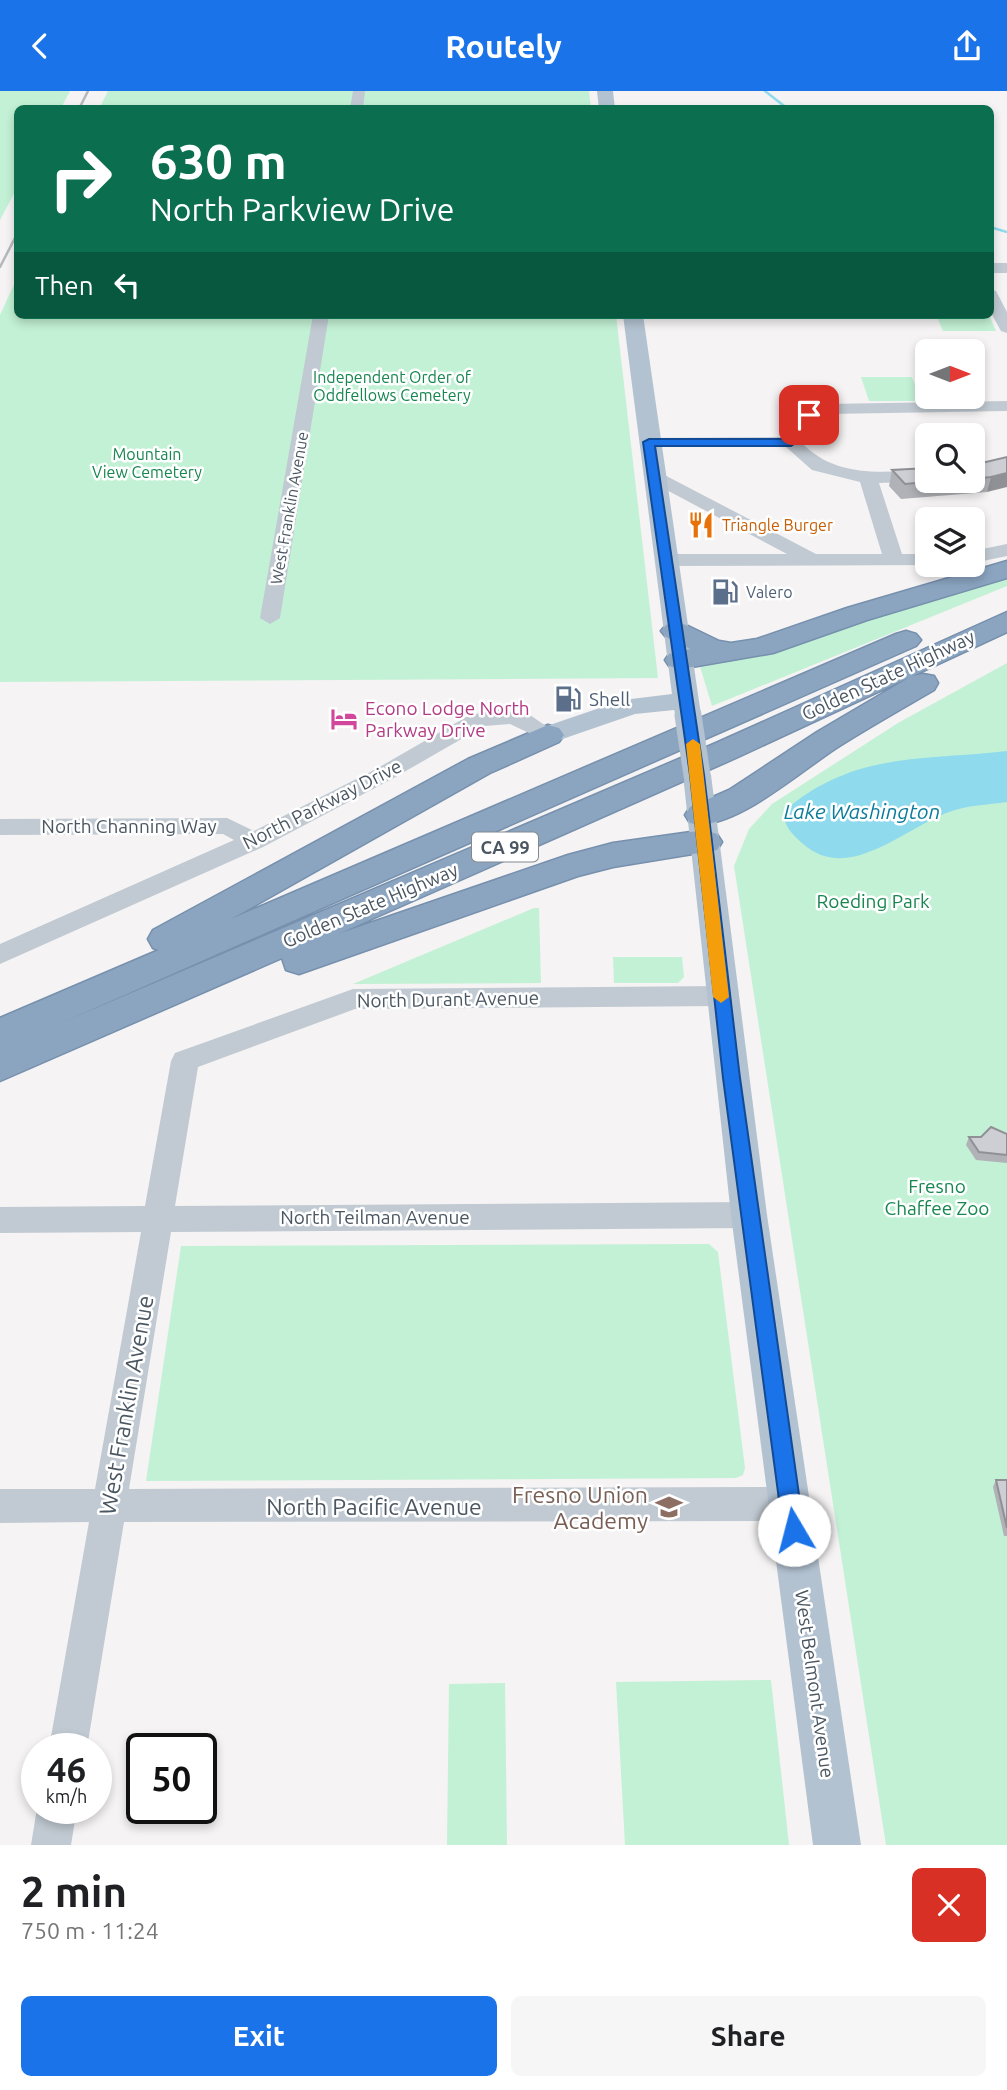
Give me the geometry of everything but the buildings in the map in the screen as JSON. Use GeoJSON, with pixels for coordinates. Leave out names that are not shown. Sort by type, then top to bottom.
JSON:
{"type":"FeatureCollection","features":[{"type":"Feature","properties":{"kind":"highway"},"geometry":{"type":"LineString","coordinates":[[678,646],[735,652],[762,647],[858,614],[1007,569]]}},
{"type":"Feature","properties":{"kind":"highway","name":"Golden State Highway"},"geometry":{"type":"LineString","coordinates":[[0,1034],[1007,597]]}},
{"type":"Feature","properties":{"kind":"highway","name":"Golden State Highway"},"geometry":{"type":"LineString","coordinates":[[0,1066],[727,750],[1007,621]]}},
{"type":"Feature","properties":{"kind":"highway"},"geometry":{"type":"LineString","coordinates":[[0,1074],[396,925],[568,867],[704,829],[741,798],[876,710],[1007,637]]}},
{"type":"Feature","properties":{"kind":"highway"},"geometry":{"type":"LineString","coordinates":[[0,1025],[166,939],[480,766],[548,735]]}},
{"type":"Feature","properties":{"kind":"main road","name":"West Belmont Avenue"},"geometry":{"type":"LineString","coordinates":[[634,319],[704,829],[721,996],[749,1215],[837,1845]]}},
{"type":"Feature","properties":{"kind":"main road"},"geometry":{"type":"LineString","coordinates":[[548,735],[632,706],[687,708]]}},
{"type":"Feature","properties":{"kind":"street"},"geometry":{"type":"LineString","coordinates":[[994,302],[1007,328]]}},
{"type":"Feature","properties":{"kind":"street","name":"West Franklin Avenue"},"geometry":{"type":"LineString","coordinates":[[270,618],[320,319]]}},
{"type":"Feature","properties":{"kind":"street"},"geometry":{"type":"LineString","coordinates":[[915,475],[868,477],[822,467],[801,454],[791,442],[792,432],[800,420],[836,407],[1007,406]]}},
{"type":"Feature","properties":{"kind":"street"},"geometry":{"type":"LineString","coordinates":[[649,442],[791,442]]}},
{"type":"Feature","properties":{"kind":"street"},"geometry":{"type":"LineString","coordinates":[[653,475],[811,560]]}},
{"type":"Feature","properties":{"kind":"street"},"geometry":{"type":"LineString","coordinates":[[868,477],[894,560]]}},
{"type":"Feature","properties":{"kind":"street"},"geometry":{"type":"LineString","coordinates":[[985,555],[1007,550]]}},
{"type":"Feature","properties":{"kind":"street"},"geometry":{"type":"LineString","coordinates":[[665,560],[915,560]]}},
{"type":"Feature","properties":{"kind":"street","name":"North Parkway Drive"},"geometry":{"type":"LineString","coordinates":[[0,955],[254,841],[489,716],[518,716],[548,735]]}},
{"type":"Feature","properties":{"kind":"street","name":"North Channing Way"},"geometry":{"type":"LineString","coordinates":[[0,827],[227,826],[254,841]]}},
{"type":"Feature","properties":{"kind":"street","name":"North Durant Avenue"},"geometry":{"type":"LineString","coordinates":[[185,1061],[353,999],[721,996]]}},
{"type":"Feature","properties":{"kind":"street","name":"West Franklin Avenue"},"geometry":{"type":"LineString","coordinates":[[71,1733],[185,1061]]}},
{"type":"Feature","properties":{"kind":"street","name":"North Teilman Avenue"},"geometry":{"type":"LineString","coordinates":[[0,1220],[749,1215]]}},
{"type":"Feature","properties":{"kind":"street","name":"North Pacific Avenue"},"geometry":{"type":"LineString","coordinates":[[0,1507],[790,1504]]}},
{"type":"Feature","properties":{"kind":"street"},"geometry":{"type":"LineString","coordinates":[[51,1845],[54,1824]]}},
{"type":"Feature","properties":{"kind":"green space"},"geometry":{"type":"Polygon","coordinates":[[[0,91],[70,91],[63,105],[14,105],[14,194],[0,220],[0,91]]]}},
{"type":"Feature","properties":{"kind":"green space"},"geometry":{"type":"Polygon","coordinates":[[[108,91],[589,91],[591,105],[101,105],[108,91]]]}},
{"type":"Feature","properties":{"kind":"green space"},"geometry":{"type":"Polygon","coordinates":[[[14,285],[14,319],[616,319],[658,678],[0,682],[0,315],[14,285]]]}},
{"type":"Feature","properties":{"kind":"green space"},"geometry":{"type":"Polygon","coordinates":[[[938,319],[991,319],[996,331],[943,331],[938,319]]]}},
{"type":"Feature","properties":{"kind":"green space"},"geometry":{"type":"Polygon","coordinates":[[[861,377],[912,377],[915,401],[869,401],[861,377]]]}},
{"type":"Feature","properties":{"kind":"green space"},"geometry":{"type":"Polygon","coordinates":[[[1007,570],[1007,586],[712,706],[698,660],[1007,570]]]}},
{"type":"Feature","properties":{"kind":"green space","name":"Roeding Park"},"geometry":{"type":"Polygon","coordinates":[[[1007,663],[1007,1845],[886,1845],[734,866],[749,829],[772,804],[898,723],[1007,663]]]}},
{"type":"Feature","properties":{"kind":"green space"},"geometry":{"type":"Polygon","coordinates":[[[539,908],[541,983],[353,984],[539,908]]]}},
{"type":"Feature","properties":{"kind":"green space"},"geometry":{"type":"Polygon","coordinates":[[[613,957],[682,957],[684,977],[678,983],[614,983],[613,957]]]}},
{"type":"Feature","properties":{"kind":"green space"},"geometry":{"type":"Polygon","coordinates":[[[709,1244],[718,1252],[745,1468],[743,1475],[736,1478],[146,1481],[181,1246],[709,1244]]]}},
{"type":"Feature","properties":{"kind":"green space"},"geometry":{"type":"Polygon","coordinates":[[[771,1680],[789,1845],[625,1845],[616,1682],[771,1680]]]}},
{"type":"Feature","properties":{"kind":"green space"},"geometry":{"type":"Polygon","coordinates":[[[505,1683],[507,1845],[447,1845],[449,1684],[505,1683]]]}},
{"type":"Feature","properties":{"kind":"water","name":"Lake Washington"},"geometry":{"type":"Polygon","coordinates":[[[1007,751],[1007,802],[949,812],[857,856],[838,858],[820,854],[798,840],[785,821],[783,812],[809,792],[862,769],[889,762],[1007,751]]]}},
{"type":"Feature","properties":{"kind":"waterway"},"geometry":{"type":"LineString","coordinates":[[765,91],[783,105]]}},
{"type":"Feature","properties":{"kind":"waterway"},"geometry":{"type":"LineString","coordinates":[[994,228],[1007,232]]}},
{"type":"Feature","properties":{"kind":"railway"},"geometry":{"type":"LineString","coordinates":[[81,105],[88,91]]}},
{"type":"Feature","properties":{"kind":"railway"},"geometry":{"type":"LineString","coordinates":[[0,267],[14,240]]}},
{"type":"Feature","properties":{"kind":"slow traffic"},"geometry":{"type":"LineString","coordinates":[[693,744],[721,997]]}},
{"type":"Feature","properties":{"kind":"place","name":"Triangle Burger"},"geometry":{"type":"Point","coordinates":[701,525]}},
{"type":"Feature","properties":{"kind":"place","name":"Valero"},"geometry":{"type":"Point","coordinates":[725,592]}},
{"type":"Feature","properties":{"kind":"place","name":"Shell"},"geometry":{"type":"Point","coordinates":[568,699]}},
{"type":"Feature","properties":{"kind":"place","name":"Econo Lodge North Parkway Drive"},"geometry":{"type":"Point","coordinates":[344,719]}},
{"type":"Feature","properties":{"kind":"place","name":"Fresno Union Academy"},"geometry":{"type":"Point","coordinates":[669,1507]}},
{"type":"Feature","properties":{"kind":"route"},"geometry":{"type":"LineString","coordinates":[[794,1530],[731,1078],[697,775],[649,442],[791,442],[795,425],[809,415]]}},
{"type":"Feature","properties":{"kind":"park label","name":"Independent Order of Oddfellows Cemetery"},"geometry":{"type":"Point","coordinates":[392,386]}},
{"type":"Feature","properties":{"kind":"park label","name":"Mountain View Cemetery"},"geometry":{"type":"Point","coordinates":[147,463]}},
{"type":"Feature","properties":{"kind":"park label","name":"Fresno Chaffee Zoo"},"geometry":{"type":"Point","coordinates":[937,1197]}}]}
